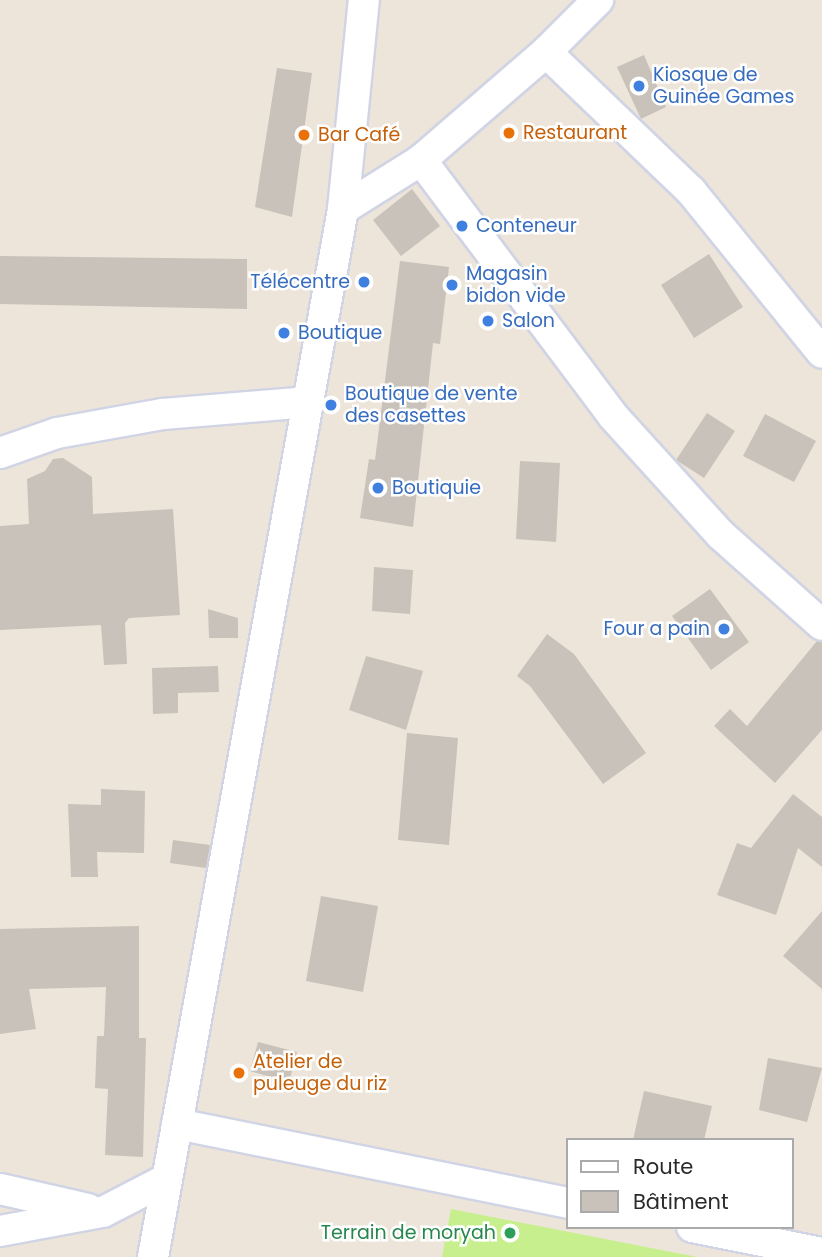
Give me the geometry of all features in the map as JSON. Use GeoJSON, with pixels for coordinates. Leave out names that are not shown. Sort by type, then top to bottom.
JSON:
{"type":"FeatureCollection","features":[{"type":"Feature","properties":{"kind":"street"},"geometry":{"type":"LineString","coordinates":[[153,1257],[343,209],[364,0]]}},
{"type":"Feature","properties":{"kind":"street"},"geometry":{"type":"LineString","coordinates":[[343,209],[421,160],[546,52],[598,0]]}},
{"type":"Feature","properties":{"kind":"street"},"geometry":{"type":"LineString","coordinates":[[546,52],[691,191],[822,354]]}},
{"type":"Feature","properties":{"kind":"street"},"geometry":{"type":"LineString","coordinates":[[421,160],[613,416],[722,535],[822,625]]}},
{"type":"Feature","properties":{"kind":"street"},"geometry":{"type":"LineString","coordinates":[[0,453],[57,433],[163,414],[310,402]]}},
{"type":"Feature","properties":{"kind":"street"},"geometry":{"type":"LineString","coordinates":[[177,1124],[566,1203]]}},
{"type":"Feature","properties":{"kind":"street"},"geometry":{"type":"LineString","coordinates":[[0,1231],[103,1212],[165,1180]]}},
{"type":"Feature","properties":{"kind":"street"},"geometry":{"type":"LineString","coordinates":[[0,1189],[103,1212]]}},
{"type":"Feature","properties":{"kind":"street"},"geometry":{"type":"LineString","coordinates":[[702,1229],[822,1253]]}},
{"type":"Feature","properties":{"kind":"green space","name":"Terrain de moryah"},"geometry":{"type":"Polygon","coordinates":[[[451,1209],[697,1257],[442,1257],[451,1209]]]}},
{"type":"Feature","properties":{"kind":"building"},"geometry":{"type":"Polygon","coordinates":[[[644,55],[666,107],[641,119],[617,67],[644,55]]]}},
{"type":"Feature","properties":{"kind":"building"},"geometry":{"type":"Polygon","coordinates":[[[277,68],[312,73],[292,217],[255,207],[277,68]]]}},
{"type":"Feature","properties":{"kind":"building"},"geometry":{"type":"Polygon","coordinates":[[[412,189],[440,226],[401,256],[373,220],[412,189]]]}},
{"type":"Feature","properties":{"kind":"building"},"geometry":{"type":"Polygon","coordinates":[[[709,254],[743,307],[694,338],[661,285],[709,254]]]}},
{"type":"Feature","properties":{"kind":"building"},"geometry":{"type":"Polygon","coordinates":[[[0,256],[247,259],[247,309],[0,304],[0,256]]]}},
{"type":"Feature","properties":{"kind":"building"},"geometry":{"type":"Polygon","coordinates":[[[400,261],[449,267],[440,344],[433,343],[413,527],[360,518],[369,459],[375,460],[400,261]]]}},
{"type":"Feature","properties":{"kind":"building"},"geometry":{"type":"Polygon","coordinates":[[[707,413],[735,431],[704,478],[676,460],[707,413]]]}},
{"type":"Feature","properties":{"kind":"building"},"geometry":{"type":"Polygon","coordinates":[[[765,414],[816,441],[794,482],[743,456],[765,414]]]}},
{"type":"Feature","properties":{"kind":"building"},"geometry":{"type":"Polygon","coordinates":[[[63,458],[92,477],[93,514],[173,509],[180,615],[129,618],[125,623],[127,664],[104,665],[101,625],[0,630],[0,526],[29,524],[27,479],[45,471],[53,459],[63,458]]]}},
{"type":"Feature","properties":{"kind":"building"},"geometry":{"type":"Polygon","coordinates":[[[520,461],[560,463],[556,542],[516,539],[520,461]]]}},
{"type":"Feature","properties":{"kind":"building"},"geometry":{"type":"Polygon","coordinates":[[[374,567],[413,570],[410,614],[372,611],[374,567]]]}},
{"type":"Feature","properties":{"kind":"building"},"geometry":{"type":"Polygon","coordinates":[[[710,589],[749,642],[711,670],[672,616],[710,589]]]}},
{"type":"Feature","properties":{"kind":"building"},"geometry":{"type":"Polygon","coordinates":[[[208,609],[238,618],[238,638],[209,638],[208,609]]]}},
{"type":"Feature","properties":{"kind":"building"},"geometry":{"type":"Polygon","coordinates":[[[547,634],[574,654],[646,753],[603,784],[530,686],[517,676],[547,634]]]}},
{"type":"Feature","properties":{"kind":"building"},"geometry":{"type":"Polygon","coordinates":[[[817,641],[822,642],[822,730],[775,783],[714,726],[730,709],[747,726],[817,641]]]}},
{"type":"Feature","properties":{"kind":"building"},"geometry":{"type":"Polygon","coordinates":[[[366,656],[423,671],[406,730],[349,710],[366,656]]]}},
{"type":"Feature","properties":{"kind":"building"},"geometry":{"type":"Polygon","coordinates":[[[218,666],[219,692],[178,693],[178,713],[153,714],[152,668],[218,666]]]}},
{"type":"Feature","properties":{"kind":"building"},"geometry":{"type":"Polygon","coordinates":[[[407,733],[458,738],[449,845],[398,840],[407,733]]]}},
{"type":"Feature","properties":{"kind":"building"},"geometry":{"type":"Polygon","coordinates":[[[101,789],[145,791],[144,853],[97,852],[98,877],[71,877],[68,804],[101,805],[101,789]]]}},
{"type":"Feature","properties":{"kind":"building"},"geometry":{"type":"Polygon","coordinates":[[[793,794],[822,817],[822,867],[798,848],[776,915],[717,895],[737,843],[751,848],[793,794]]]}},
{"type":"Feature","properties":{"kind":"building"},"geometry":{"type":"Polygon","coordinates":[[[173,840],[210,845],[206,868],[170,863],[173,840]]]}},
{"type":"Feature","properties":{"kind":"building"},"geometry":{"type":"Polygon","coordinates":[[[321,896],[378,906],[363,992],[306,981],[321,896]]]}},
{"type":"Feature","properties":{"kind":"building"},"geometry":{"type":"Polygon","coordinates":[[[822,911],[822,989],[783,956],[822,911]]]}},
{"type":"Feature","properties":{"kind":"building"},"geometry":{"type":"Polygon","coordinates":[[[139,926],[139,1038],[146,1038],[143,1157],[105,1155],[108,1089],[95,1088],[97,1036],[104,1036],[106,987],[29,989],[36,1029],[0,1034],[0,929],[139,926]]]}},
{"type":"Feature","properties":{"kind":"building"},"geometry":{"type":"Polygon","coordinates":[[[258,1042],[297,1052],[289,1082],[250,1071],[258,1042]]]}},
{"type":"Feature","properties":{"kind":"building"},"geometry":{"type":"Polygon","coordinates":[[[768,1058],[822,1068],[807,1122],[759,1110],[768,1058]]]}},
{"type":"Feature","properties":{"kind":"building"},"geometry":{"type":"Polygon","coordinates":[[[644,1091],[712,1106],[704,1138],[633,1138],[644,1091]]]}},
{"type":"Feature","properties":{"kind":"place","name":"Kiosque de Guinée Games"},"geometry":{"type":"Point","coordinates":[639,86]}},
{"type":"Feature","properties":{"kind":"place","name":"Restaurant"},"geometry":{"type":"Point","coordinates":[509,133]}},
{"type":"Feature","properties":{"kind":"place","name":"Bar Café"},"geometry":{"type":"Point","coordinates":[304,135]}},
{"type":"Feature","properties":{"kind":"place","name":"Conteneur"},"geometry":{"type":"Point","coordinates":[462,226]}},
{"type":"Feature","properties":{"kind":"place","name":"Télécentre"},"geometry":{"type":"Point","coordinates":[364,282]}},
{"type":"Feature","properties":{"kind":"place","name":"Magasin bidon vide"},"geometry":{"type":"Point","coordinates":[452,285]}},
{"type":"Feature","properties":{"kind":"place","name":"Salon"},"geometry":{"type":"Point","coordinates":[488,321]}},
{"type":"Feature","properties":{"kind":"place","name":"Boutique"},"geometry":{"type":"Point","coordinates":[284,333]}},
{"type":"Feature","properties":{"kind":"place","name":"Boutique de vente des casettes"},"geometry":{"type":"Point","coordinates":[331,405]}},
{"type":"Feature","properties":{"kind":"place","name":"Boutiquie"},"geometry":{"type":"Point","coordinates":[378,488]}},
{"type":"Feature","properties":{"kind":"place","name":"Four a pain"},"geometry":{"type":"Point","coordinates":[724,629]}},
{"type":"Feature","properties":{"kind":"place","name":"Atelier de puleuge du riz"},"geometry":{"type":"Point","coordinates":[239,1073]}},
{"type":"Feature","properties":{"kind":"place","name":"Terrain de moryah"},"geometry":{"type":"Point","coordinates":[510,1233]}}]}
